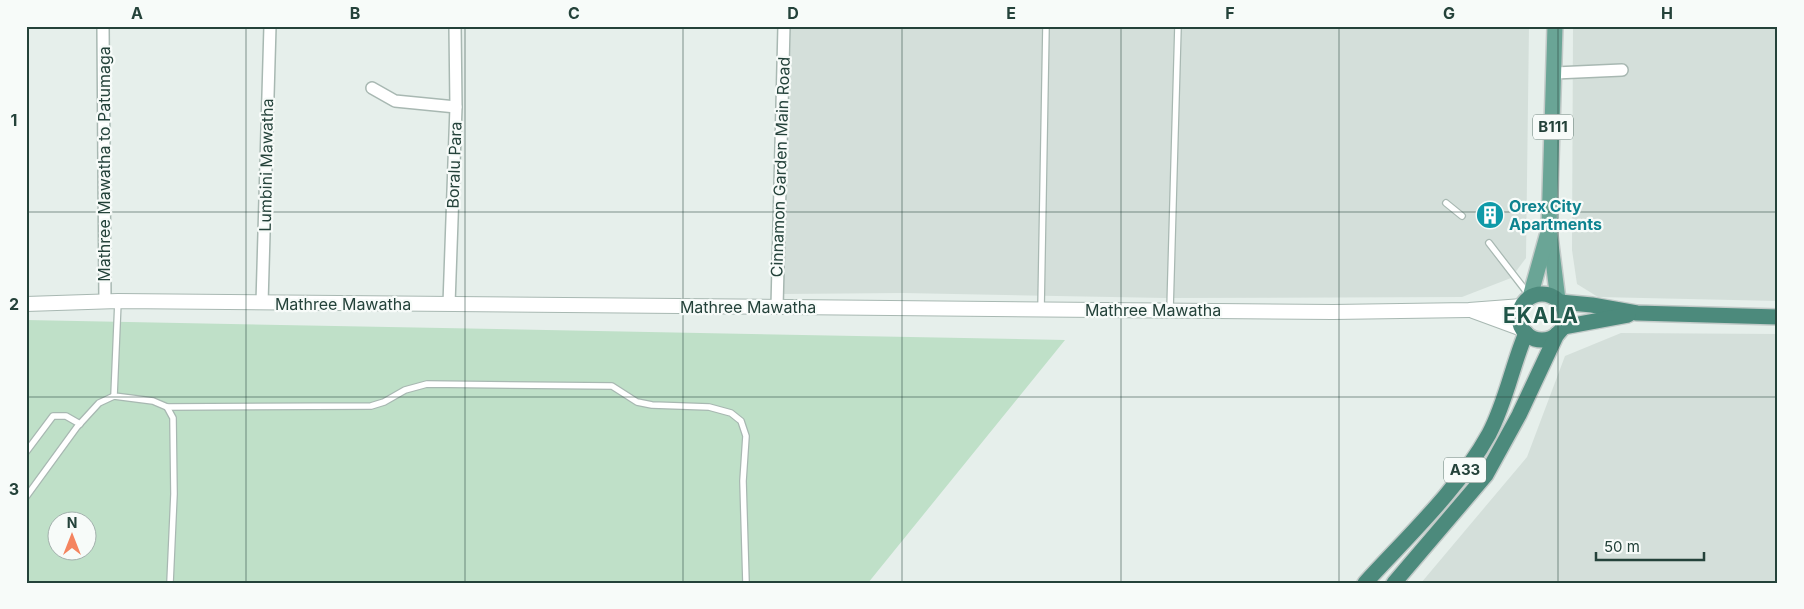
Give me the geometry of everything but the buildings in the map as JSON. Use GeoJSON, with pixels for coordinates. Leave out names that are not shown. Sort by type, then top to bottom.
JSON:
{"type":"FeatureCollection","features":[{"type":"Feature","properties":{"kind":"highway"},"geometry":{"type":"LineString","coordinates":[[1637,313],[1560,330],[1544,339],[1537,339],[1524,331],[1519,321],[1526,301],[1541,294],[1559,301],[1637,313],[1778,317]]}},
{"type":"Feature","properties":{"kind":"highway"},"geometry":{"type":"LineString","coordinates":[[1559,301],[1565,317],[1560,330]]}},
{"type":"Feature","properties":{"kind":"highway","name":"A33"},"geometry":{"type":"LineString","coordinates":[[1394,583],[1486,475],[1519,415],[1560,330]]}},
{"type":"Feature","properties":{"kind":"highway","name":"A33"},"geometry":{"type":"LineString","coordinates":[[1365,583],[1455,484],[1477,452],[1497,416],[1524,331]]}},
{"type":"Feature","properties":{"kind":"main road","name":"B111"},"geometry":{"type":"LineString","coordinates":[[1556,26],[1549,228],[1559,301]]}},
{"type":"Feature","properties":{"kind":"main road","name":"B111"},"geometry":{"type":"LineString","coordinates":[[1526,301],[1549,228]]}},
{"type":"Feature","properties":{"kind":"street","name":"Mathree Mawatha to Patumaga"},"geometry":{"type":"LineString","coordinates":[[104,26],[111,302]]}},
{"type":"Feature","properties":{"kind":"street","name":"Lumbini Mawatha"},"geometry":{"type":"LineString","coordinates":[[262,303],[270,26]]}},
{"type":"Feature","properties":{"kind":"street","name":"Boralu Para"},"geometry":{"type":"LineString","coordinates":[[449,304],[456,107],[455,26]]}},
{"type":"Feature","properties":{"kind":"street","name":"Cinnamon Garden Main Road"},"geometry":{"type":"LineString","coordinates":[[777,307],[784,26]]}},
{"type":"Feature","properties":{"kind":"street"},"geometry":{"type":"LineString","coordinates":[[1555,73],[1622,70]]}},
{"type":"Feature","properties":{"kind":"street"},"geometry":{"type":"LineString","coordinates":[[372,88],[395,101],[456,107]]}},
{"type":"Feature","properties":{"kind":"street"},"geometry":{"type":"LineString","coordinates":[[1469,310],[1526,301]]}},
{"type":"Feature","properties":{"kind":"street","name":"Mathree Mawatha"},"geometry":{"type":"LineString","coordinates":[[26,304],[111,302],[1170,310],[1469,310]]}},
{"type":"Feature","properties":{"kind":"street"},"geometry":{"type":"LineString","coordinates":[[1469,310],[1524,331]]}},
{"type":"Feature","properties":{"kind":"lane"},"geometry":{"type":"LineString","coordinates":[[1041,309],[1046,26]]}},
{"type":"Feature","properties":{"kind":"lane"},"geometry":{"type":"LineString","coordinates":[[1170,310],[1178,26]]}},
{"type":"Feature","properties":{"kind":"lane"},"geometry":{"type":"LineString","coordinates":[[1446,203],[1462,216]]}},
{"type":"Feature","properties":{"kind":"lane"},"geometry":{"type":"LineString","coordinates":[[1489,243],[1526,301]]}},
{"type":"Feature","properties":{"kind":"lane"},"geometry":{"type":"LineString","coordinates":[[111,302],[114,396]]}},
{"type":"Feature","properties":{"kind":"lane"},"geometry":{"type":"LineString","coordinates":[[26,497],[80,424],[98,403],[114,396],[153,401],[167,406],[370,406],[384,402],[404,390],[428,384],[612,386],[637,402],[652,405],[709,407],[731,413],[741,421],[746,436],[743,481],[746,583]]}},
{"type":"Feature","properties":{"kind":"lane"},"geometry":{"type":"LineString","coordinates":[[167,406],[173,418],[174,494],[170,583]]}},
{"type":"Feature","properties":{"kind":"lane"},"geometry":{"type":"LineString","coordinates":[[26,452],[53,416],[66,416],[80,424]]}},
{"type":"Feature","properties":{"kind":"shaded area"},"geometry":{"type":"Polygon","coordinates":[[[791,26],[1529,26],[1526,258],[1511,278],[1462,297],[1166,298],[903,293],[783,294],[791,26]]]}},
{"type":"Feature","properties":{"kind":"shaded area"},"geometry":{"type":"Polygon","coordinates":[[[1573,26],[1778,26],[1778,301],[1598,297],[1577,284],[1572,250],[1573,26]]]}},
{"type":"Feature","properties":{"kind":"shaded area"},"geometry":{"type":"Polygon","coordinates":[[[1621,333],[1778,334],[1778,583],[1421,583],[1527,457],[1565,356],[1621,333]]]}},
{"type":"Feature","properties":{"kind":"green space"},"geometry":{"type":"Polygon","coordinates":[[[26,320],[1065,340],[868,583],[26,583],[26,320]]]}},
{"type":"Feature","properties":{"kind":"place","name":"Orex City Apartments"},"geometry":{"type":"Point","coordinates":[1490,215]}},
{"type":"Feature","properties":{"kind":"district","name":"EKALA"},"geometry":{"type":"Point","coordinates":[1541,316]}}]}
